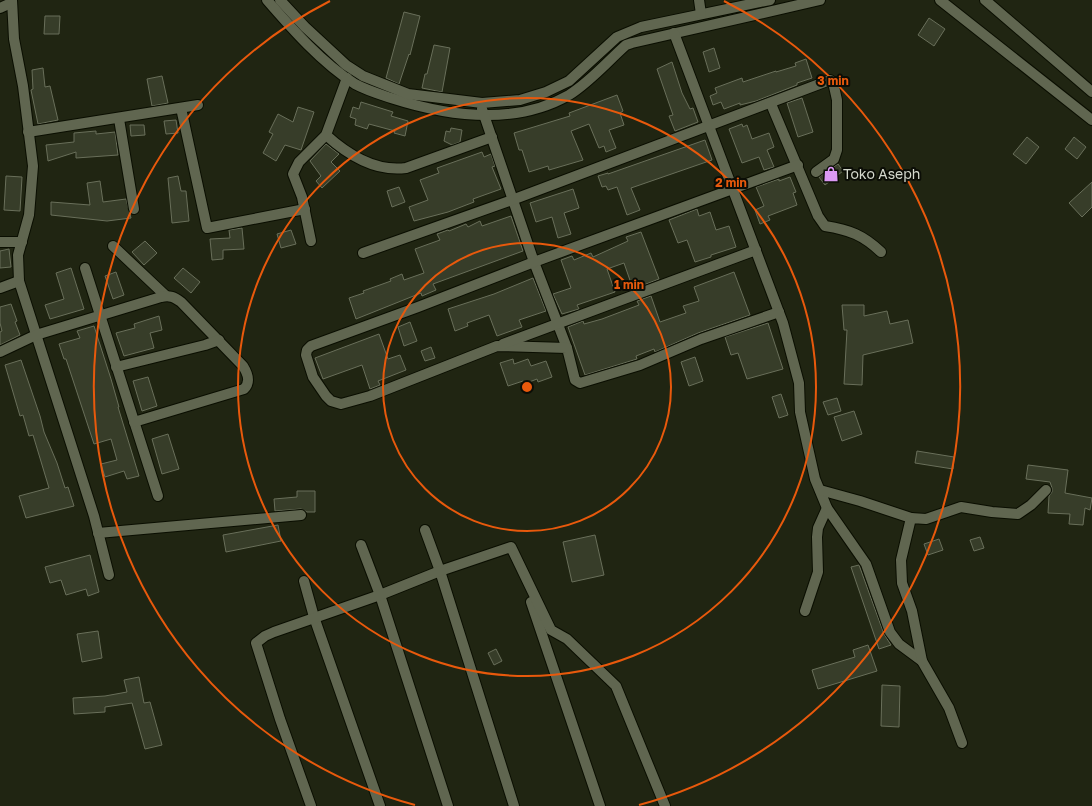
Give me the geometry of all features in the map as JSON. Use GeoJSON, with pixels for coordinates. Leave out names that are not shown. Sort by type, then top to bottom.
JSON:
{"type":"FeatureCollection","features":[{"type":"Feature","properties":{"kind":"street"},"geometry":{"type":"LineString","coordinates":[[267,0],[313,50],[347,78],[373,92],[407,103],[433,109],[483,115],[518,112],[555,101],[569,94],[626,45],[820,0]]}},
{"type":"Feature","properties":{"kind":"street"},"geometry":{"type":"LineString","coordinates":[[280,0],[305,27],[334,54],[363,76],[408,94],[482,103],[520,100],[546,92],[569,80],[618,37],[641,27],[770,0]]}},
{"type":"Feature","properties":{"kind":"street"},"geometry":{"type":"LineString","coordinates":[[699,0],[701,14]]}},
{"type":"Feature","properties":{"kind":"street"},"geometry":{"type":"LineString","coordinates":[[940,0],[1092,120]]}},
{"type":"Feature","properties":{"kind":"street"},"geometry":{"type":"LineString","coordinates":[[985,0],[1092,92]]}},
{"type":"Feature","properties":{"kind":"street"},"geometry":{"type":"LineString","coordinates":[[0,8],[11,1],[14,38],[32,166],[29,215],[18,255],[18,280],[98,533],[109,575]]}},
{"type":"Feature","properties":{"kind":"street"},"geometry":{"type":"LineString","coordinates":[[674,33],[779,312],[799,383],[800,412],[810,462],[827,508],[866,564],[893,637],[922,661]]}},
{"type":"Feature","properties":{"kind":"street"},"geometry":{"type":"LineString","coordinates":[[311,241],[302,197],[293,177],[294,169],[326,135],[347,78]]}},
{"type":"Feature","properties":{"kind":"street"},"geometry":{"type":"LineString","coordinates":[[363,253],[512,200],[772,104],[819,83],[830,80],[833,82],[837,100],[837,150],[834,159],[816,172]]}},
{"type":"Feature","properties":{"kind":"street"},"geometry":{"type":"LineString","coordinates":[[482,103],[483,115],[534,262],[567,348],[577,383],[583,383],[640,365],[700,339],[779,312]]}},
{"type":"Feature","properties":{"kind":"street"},"geometry":{"type":"LineString","coordinates":[[772,104],[818,216],[825,226],[845,229],[866,238],[881,252]]}},
{"type":"Feature","properties":{"kind":"street"},"geometry":{"type":"LineString","coordinates":[[28,132],[198,106]]}},
{"type":"Feature","properties":{"kind":"street"},"geometry":{"type":"LineString","coordinates":[[181,108],[207,228],[305,209]]}},
{"type":"Feature","properties":{"kind":"street"},"geometry":{"type":"LineString","coordinates":[[119,119],[134,209]]}},
{"type":"Feature","properties":{"kind":"street"},"geometry":{"type":"LineString","coordinates":[[326,135],[343,151],[377,167],[393,170],[406,168],[492,138]]}},
{"type":"Feature","properties":{"kind":"street"},"geometry":{"type":"LineString","coordinates":[[756,250],[498,346],[393,388],[341,404],[331,401],[319,386],[308,366],[306,355],[307,350],[311,346],[798,165]]}},
{"type":"Feature","properties":{"kind":"street"},"geometry":{"type":"LineString","coordinates":[[0,242],[22,242]]}},
{"type":"Feature","properties":{"kind":"street"},"geometry":{"type":"LineString","coordinates":[[113,246],[166,296]]}},
{"type":"Feature","properties":{"kind":"street"},"geometry":{"type":"LineString","coordinates":[[85,268],[158,496]]}},
{"type":"Feature","properties":{"kind":"street"},"geometry":{"type":"LineString","coordinates":[[0,288],[18,280]]}},
{"type":"Feature","properties":{"kind":"street"},"geometry":{"type":"LineString","coordinates":[[0,352],[36,335],[166,296],[174,297],[181,302],[244,366],[248,373],[248,383],[244,389],[134,422]]}},
{"type":"Feature","properties":{"kind":"street"},"geometry":{"type":"LineString","coordinates":[[116,367],[218,340]]}},
{"type":"Feature","properties":{"kind":"street"},"geometry":{"type":"LineString","coordinates":[[498,346],[567,348]]}},
{"type":"Feature","properties":{"kind":"street"},"geometry":{"type":"LineString","coordinates":[[820,490],[893,511],[911,518],[926,519],[961,507],[1018,514],[1031,505],[1046,490]]}},
{"type":"Feature","properties":{"kind":"street"},"geometry":{"type":"LineString","coordinates":[[805,611],[818,572],[818,528],[827,508]]}},
{"type":"Feature","properties":{"kind":"street"},"geometry":{"type":"LineString","coordinates":[[98,533],[301,515]]}},
{"type":"Feature","properties":{"kind":"street"},"geometry":{"type":"LineString","coordinates":[[911,518],[901,560],[902,583],[912,610],[922,661],[949,708],[962,743]]}},
{"type":"Feature","properties":{"kind":"street"},"geometry":{"type":"LineString","coordinates":[[425,530],[440,571],[514,806]]}},
{"type":"Feature","properties":{"kind":"street"},"geometry":{"type":"LineString","coordinates":[[361,545],[380,595],[448,806]]}},
{"type":"Feature","properties":{"kind":"street"},"geometry":{"type":"LineString","coordinates":[[312,806],[280,719],[256,643],[270,634],[314,617],[380,595],[440,571],[511,547]]}},
{"type":"Feature","properties":{"kind":"street"},"geometry":{"type":"LineString","coordinates":[[511,547],[549,649],[600,806]]}},
{"type":"Feature","properties":{"kind":"street"},"geometry":{"type":"LineString","coordinates":[[511,547],[551,630],[566,639],[616,686],[665,806]]}},
{"type":"Feature","properties":{"kind":"street"},"geometry":{"type":"LineString","coordinates":[[304,581],[314,617],[380,806]]}},
{"type":"Feature","properties":{"kind":"building"},"geometry":{"type":"Polygon","coordinates":[[[404,12],[420,16],[410,55],[409,54],[399,84],[386,78],[404,12]]]}},
{"type":"Feature","properties":{"kind":"building"},"geometry":{"type":"Polygon","coordinates":[[[45,16],[60,16],[59,34],[44,34],[45,16]]]}},
{"type":"Feature","properties":{"kind":"building"},"geometry":{"type":"Polygon","coordinates":[[[929,18],[945,29],[934,46],[918,35],[929,18]]]}},
{"type":"Feature","properties":{"kind":"building"},"geometry":{"type":"Polygon","coordinates":[[[434,45],[450,48],[442,92],[422,88],[434,45]]]}},
{"type":"Feature","properties":{"kind":"building"},"geometry":{"type":"Polygon","coordinates":[[[714,48],[720,68],[709,72],[703,52],[714,48]]]}},
{"type":"Feature","properties":{"kind":"building"},"geometry":{"type":"Polygon","coordinates":[[[806,59],[812,78],[756,101],[740,105],[740,103],[724,109],[721,102],[713,105],[710,96],[717,93],[715,88],[742,78],[743,82],[796,66],[795,63],[806,59]]]}},
{"type":"Feature","properties":{"kind":"building"},"geometry":{"type":"Polygon","coordinates":[[[672,62],[682,93],[690,109],[693,108],[698,122],[675,131],[669,116],[673,115],[657,69],[672,62]]]}},
{"type":"Feature","properties":{"kind":"building"},"geometry":{"type":"Polygon","coordinates":[[[43,68],[45,87],[50,86],[58,120],[38,124],[31,90],[33,89],[32,70],[43,68]]]}},
{"type":"Feature","properties":{"kind":"building"},"geometry":{"type":"Polygon","coordinates":[[[162,76],[168,103],[152,106],[147,79],[162,76]]]}},
{"type":"Feature","properties":{"kind":"building"},"geometry":{"type":"Polygon","coordinates":[[[617,95],[623,111],[620,113],[624,125],[609,130],[616,148],[606,152],[604,146],[599,148],[589,124],[571,131],[583,160],[549,170],[548,166],[529,172],[522,150],[519,150],[514,133],[570,116],[569,113],[617,95]]]}},
{"type":"Feature","properties":{"kind":"building"},"geometry":{"type":"Polygon","coordinates":[[[802,98],[813,132],[798,137],[787,103],[802,98]]]}},
{"type":"Feature","properties":{"kind":"building"},"geometry":{"type":"Polygon","coordinates":[[[361,102],[393,112],[391,116],[408,121],[405,136],[394,133],[395,131],[369,124],[367,129],[355,125],[356,119],[350,117],[353,107],[359,109],[361,102]]]}},
{"type":"Feature","properties":{"kind":"building"},"geometry":{"type":"Polygon","coordinates":[[[298,107],[314,112],[301,150],[285,145],[276,161],[263,153],[273,134],[269,132],[278,114],[293,122],[298,107]]]}},
{"type":"Feature","properties":{"kind":"building"},"geometry":{"type":"Polygon","coordinates":[[[176,120],[178,133],[166,134],[164,121],[176,120]]]}},
{"type":"Feature","properties":{"kind":"building"},"geometry":{"type":"Polygon","coordinates":[[[742,124],[743,127],[747,125],[752,139],[769,133],[774,147],[767,150],[774,167],[764,170],[759,157],[742,163],[729,129],[742,124]]]}},
{"type":"Feature","properties":{"kind":"building"},"geometry":{"type":"Polygon","coordinates":[[[130,125],[144,125],[145,135],[131,136],[130,125]]]}},
{"type":"Feature","properties":{"kind":"building"},"geometry":{"type":"Polygon","coordinates":[[[451,128],[462,130],[460,142],[452,145],[444,141],[446,131],[450,132],[451,128]]]}},
{"type":"Feature","properties":{"kind":"building"},"geometry":{"type":"Polygon","coordinates":[[[96,131],[96,134],[115,132],[118,155],[76,158],[76,152],[48,161],[46,145],[74,142],[74,133],[96,131]]]}},
{"type":"Feature","properties":{"kind":"building"},"geometry":{"type":"Polygon","coordinates":[[[1027,137],[1039,147],[1026,164],[1013,154],[1027,137]]]}},
{"type":"Feature","properties":{"kind":"building"},"geometry":{"type":"Polygon","coordinates":[[[1074,137],[1086,147],[1077,159],[1065,149],[1074,137]]]}},
{"type":"Feature","properties":{"kind":"building"},"geometry":{"type":"Polygon","coordinates":[[[705,140],[712,160],[631,188],[640,210],[627,215],[617,187],[608,190],[606,186],[602,187],[598,176],[608,174],[705,140]]]}},
{"type":"Feature","properties":{"kind":"building"},"geometry":{"type":"Polygon","coordinates":[[[326,144],[339,154],[331,162],[340,171],[322,188],[316,181],[321,176],[310,161],[326,144]]]}},
{"type":"Feature","properties":{"kind":"building"},"geometry":{"type":"Polygon","coordinates":[[[482,152],[484,157],[491,154],[495,166],[492,167],[501,189],[473,199],[474,202],[448,212],[414,221],[409,207],[428,200],[420,180],[439,173],[437,168],[482,152]]]}},
{"type":"Feature","properties":{"kind":"building","name":"Toko Aseph"},"geometry":{"type":"Polygon","coordinates":[[[838,164],[843,171],[825,185],[819,177],[838,164]]]}},
{"type":"Feature","properties":{"kind":"building"},"geometry":{"type":"Polygon","coordinates":[[[6,176],[22,177],[20,211],[4,210],[6,176]]]}},
{"type":"Feature","properties":{"kind":"building"},"geometry":{"type":"Polygon","coordinates":[[[178,176],[181,191],[186,191],[189,221],[172,223],[168,178],[178,176]]]}},
{"type":"Feature","properties":{"kind":"building"},"geometry":{"type":"Polygon","coordinates":[[[790,177],[796,192],[793,193],[797,205],[768,216],[770,220],[760,224],[755,210],[764,206],[756,187],[790,177]]]}},
{"type":"Feature","properties":{"kind":"building"},"geometry":{"type":"Polygon","coordinates":[[[100,181],[103,202],[126,199],[131,218],[107,221],[51,215],[51,202],[90,205],[87,183],[100,181]]]}},
{"type":"Feature","properties":{"kind":"building"},"geometry":{"type":"Polygon","coordinates":[[[1092,182],[1092,207],[1082,217],[1069,203],[1092,182]]]}},
{"type":"Feature","properties":{"kind":"building"},"geometry":{"type":"Polygon","coordinates":[[[399,187],[405,202],[392,207],[387,191],[399,187]]]}},
{"type":"Feature","properties":{"kind":"building"},"geometry":{"type":"Polygon","coordinates":[[[573,189],[579,208],[564,213],[571,234],[558,238],[552,217],[536,222],[530,203],[573,189]]]}},
{"type":"Feature","properties":{"kind":"building"},"geometry":{"type":"Polygon","coordinates":[[[697,209],[699,216],[710,212],[716,230],[729,226],[736,247],[695,262],[687,240],[678,243],[669,220],[697,209]]]}},
{"type":"Feature","properties":{"kind":"building"},"geometry":{"type":"Polygon","coordinates":[[[511,216],[523,251],[433,284],[436,290],[422,296],[421,293],[356,319],[349,298],[364,293],[363,291],[391,281],[390,279],[402,274],[404,280],[424,273],[415,249],[440,240],[437,234],[466,224],[468,227],[480,221],[482,226],[511,216]]]}},
{"type":"Feature","properties":{"kind":"building"},"geometry":{"type":"Polygon","coordinates":[[[242,228],[244,249],[223,250],[223,259],[212,260],[210,239],[230,238],[229,230],[242,228]]]}},
{"type":"Feature","properties":{"kind":"building"},"geometry":{"type":"Polygon","coordinates":[[[291,230],[296,244],[281,248],[277,234],[291,230]]]}},
{"type":"Feature","properties":{"kind":"building"},"geometry":{"type":"Polygon","coordinates":[[[641,232],[659,279],[633,289],[624,263],[607,269],[615,292],[577,305],[579,309],[562,314],[553,294],[571,288],[561,260],[572,256],[574,260],[591,253],[593,257],[628,241],[626,237],[641,232]]]}},
{"type":"Feature","properties":{"kind":"building"},"geometry":{"type":"Polygon","coordinates":[[[145,241],[157,253],[144,265],[132,252],[145,241]]]}},
{"type":"Feature","properties":{"kind":"building"},"geometry":{"type":"Polygon","coordinates":[[[9,249],[11,267],[0,268],[0,251],[9,249]]]}},
{"type":"Feature","properties":{"kind":"building"},"geometry":{"type":"Polygon","coordinates":[[[71,268],[84,309],[50,319],[45,305],[64,299],[56,273],[71,268]]]}},
{"type":"Feature","properties":{"kind":"building"},"geometry":{"type":"Polygon","coordinates":[[[183,268],[200,282],[191,293],[174,278],[183,268]]]}},
{"type":"Feature","properties":{"kind":"building"},"geometry":{"type":"Polygon","coordinates":[[[116,272],[124,295],[113,299],[105,276],[116,272]]]}},
{"type":"Feature","properties":{"kind":"building"},"geometry":{"type":"Polygon","coordinates":[[[734,272],[750,315],[698,333],[655,352],[654,349],[636,356],[637,359],[585,375],[568,327],[583,321],[584,324],[602,319],[639,305],[637,301],[651,296],[660,322],[686,313],[683,306],[699,301],[694,287],[734,272]]]}},
{"type":"Feature","properties":{"kind":"building"},"geometry":{"type":"Polygon","coordinates":[[[533,278],[546,311],[519,320],[522,327],[497,336],[489,315],[467,323],[468,326],[455,331],[448,309],[494,294],[533,278]]]}},
{"type":"Feature","properties":{"kind":"building"},"geometry":{"type":"Polygon","coordinates":[[[11,304],[20,335],[0,345],[0,332],[2,331],[0,323],[0,307],[11,304]]]}},
{"type":"Feature","properties":{"kind":"building"},"geometry":{"type":"Polygon","coordinates":[[[842,305],[864,305],[864,316],[887,311],[890,324],[908,320],[913,343],[863,355],[862,385],[844,384],[847,330],[844,330],[842,305]]]}},
{"type":"Feature","properties":{"kind":"building"},"geometry":{"type":"Polygon","coordinates":[[[159,316],[162,330],[150,333],[154,348],[124,356],[116,333],[135,328],[134,324],[159,316]]]}},
{"type":"Feature","properties":{"kind":"building"},"geometry":{"type":"Polygon","coordinates":[[[410,322],[417,341],[404,346],[398,327],[410,322]]]}},
{"type":"Feature","properties":{"kind":"building"},"geometry":{"type":"Polygon","coordinates":[[[768,323],[783,369],[747,379],[738,353],[731,355],[725,337],[768,323]]]}},
{"type":"Feature","properties":{"kind":"building"},"geometry":{"type":"Polygon","coordinates":[[[94,326],[139,476],[127,479],[124,471],[105,477],[101,464],[117,460],[111,439],[94,444],[66,359],[64,359],[59,344],[80,338],[77,331],[94,326]]]}},
{"type":"Feature","properties":{"kind":"building"},"geometry":{"type":"Polygon","coordinates":[[[379,334],[388,359],[400,355],[406,370],[378,381],[380,385],[370,389],[362,365],[323,379],[315,358],[379,334]]]}},
{"type":"Feature","properties":{"kind":"building"},"geometry":{"type":"Polygon","coordinates":[[[431,347],[435,358],[425,361],[421,351],[431,347]]]}},
{"type":"Feature","properties":{"kind":"building"},"geometry":{"type":"Polygon","coordinates":[[[695,357],[703,381],[689,386],[681,362],[695,357]]]}},
{"type":"Feature","properties":{"kind":"building"},"geometry":{"type":"Polygon","coordinates":[[[513,359],[514,364],[528,359],[531,366],[546,361],[552,377],[538,382],[537,379],[524,384],[523,381],[508,386],[500,363],[513,359]]]}},
{"type":"Feature","properties":{"kind":"building"},"geometry":{"type":"Polygon","coordinates":[[[21,360],[44,432],[57,463],[65,488],[68,487],[74,506],[26,518],[19,496],[49,488],[33,435],[29,436],[23,415],[20,416],[5,365],[21,360]]]}},
{"type":"Feature","properties":{"kind":"building"},"geometry":{"type":"Polygon","coordinates":[[[148,377],[157,406],[142,411],[133,381],[148,377]]]}},
{"type":"Feature","properties":{"kind":"building"},"geometry":{"type":"Polygon","coordinates":[[[781,394],[788,415],[779,418],[772,397],[781,394]]]}},
{"type":"Feature","properties":{"kind":"building"},"geometry":{"type":"Polygon","coordinates":[[[837,398],[841,411],[828,415],[823,402],[837,398]]]}},
{"type":"Feature","properties":{"kind":"building"},"geometry":{"type":"Polygon","coordinates":[[[854,411],[862,434],[842,441],[834,417],[854,411]]]}},
{"type":"Feature","properties":{"kind":"building"},"geometry":{"type":"Polygon","coordinates":[[[168,434],[179,469],[162,474],[152,439],[168,434]]]}},
{"type":"Feature","properties":{"kind":"building"},"geometry":{"type":"Polygon","coordinates":[[[917,451],[954,457],[953,469],[915,463],[917,451]]]}},
{"type":"Feature","properties":{"kind":"building"},"geometry":{"type":"Polygon","coordinates":[[[1028,465],[1068,470],[1065,493],[1092,498],[1090,510],[1085,508],[1083,525],[1069,524],[1070,514],[1048,513],[1049,496],[1052,492],[1050,482],[1026,479],[1028,465]]]}},
{"type":"Feature","properties":{"kind":"building"},"geometry":{"type":"Polygon","coordinates":[[[297,491],[315,491],[315,512],[307,512],[301,509],[275,511],[274,499],[297,497],[297,491]]]}},
{"type":"Feature","properties":{"kind":"building"},"geometry":{"type":"Polygon","coordinates":[[[278,525],[281,541],[226,552],[223,535],[278,525]]]}},
{"type":"Feature","properties":{"kind":"building"},"geometry":{"type":"Polygon","coordinates":[[[595,535],[604,575],[572,582],[563,542],[595,535]]]}},
{"type":"Feature","properties":{"kind":"building"},"geometry":{"type":"Polygon","coordinates":[[[980,537],[984,548],[974,551],[970,540],[980,537]]]}},
{"type":"Feature","properties":{"kind":"building"},"geometry":{"type":"Polygon","coordinates":[[[939,539],[943,550],[928,555],[924,544],[939,539]]]}},
{"type":"Feature","properties":{"kind":"building"},"geometry":{"type":"Polygon","coordinates":[[[90,555],[99,592],[88,596],[86,589],[66,595],[61,580],[50,583],[45,567],[90,555]]]}},
{"type":"Feature","properties":{"kind":"building"},"geometry":{"type":"Polygon","coordinates":[[[859,565],[884,634],[891,645],[879,649],[851,567],[859,565]]]}},
{"type":"Feature","properties":{"kind":"building"},"geometry":{"type":"Polygon","coordinates":[[[98,631],[102,658],[82,662],[77,634],[98,631]]]}},
{"type":"Feature","properties":{"kind":"building"},"geometry":{"type":"Polygon","coordinates":[[[868,645],[877,671],[818,689],[812,670],[855,657],[853,650],[868,645]]]}},
{"type":"Feature","properties":{"kind":"building"},"geometry":{"type":"Polygon","coordinates":[[[496,649],[502,661],[494,665],[488,653],[496,649]]]}},
{"type":"Feature","properties":{"kind":"building"},"geometry":{"type":"Polygon","coordinates":[[[139,677],[144,703],[150,702],[162,745],[145,749],[132,703],[105,707],[105,712],[74,714],[73,698],[105,696],[127,692],[124,680],[139,677]]]}},
{"type":"Feature","properties":{"kind":"building"},"geometry":{"type":"Polygon","coordinates":[[[882,685],[900,686],[899,727],[881,726],[882,685]]]}},
{"type":"Feature","properties":{"kind":"place","name":"Toko Aseph"},"geometry":{"type":"Point","coordinates":[831,174]}}]}
